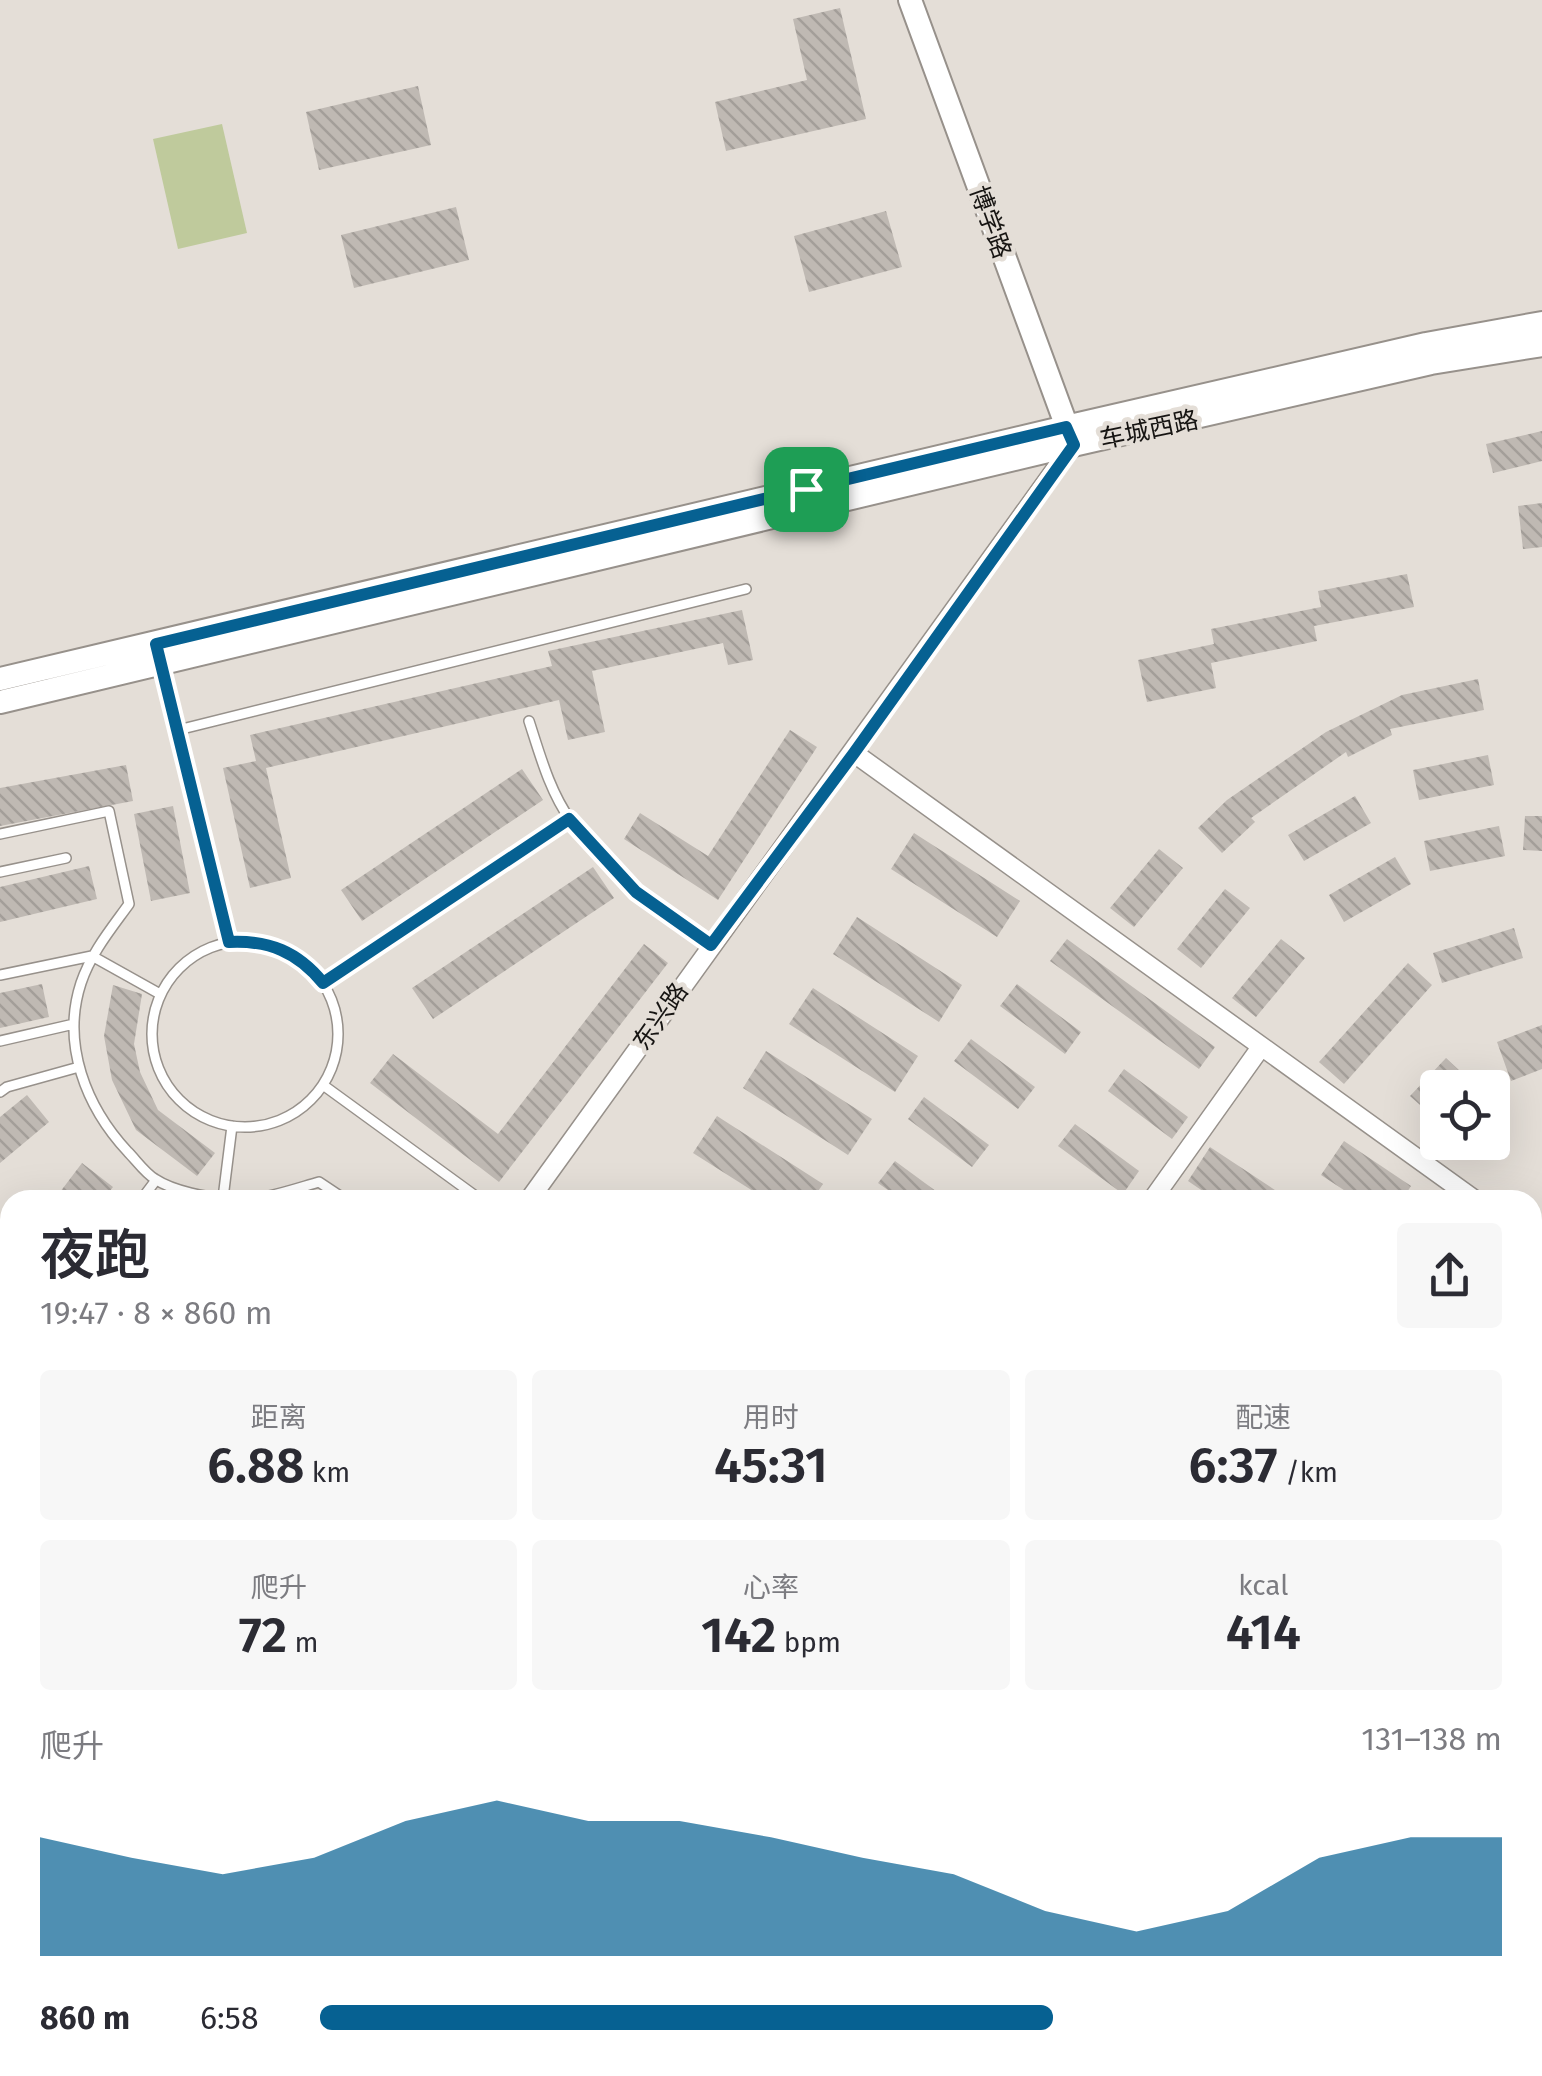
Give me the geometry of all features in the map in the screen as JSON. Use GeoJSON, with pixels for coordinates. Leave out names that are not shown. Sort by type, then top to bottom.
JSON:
{"type":"FeatureCollection","features":[{"type":"Feature","properties":{"kind":"main road","name":"博学路"},"geometry":{"type":"LineString","coordinates":[[910,0],[1070,436]]}},
{"type":"Feature","properties":{"kind":"main road","name":"车城西路"},"geometry":{"type":"LineString","coordinates":[[0,702],[159,655],[1070,436],[1426,344],[1542,323]]}},
{"type":"Feature","properties":{"kind":"main road","name":"车城西路"},"geometry":{"type":"LineString","coordinates":[[1070,436],[1542,345]]}},
{"type":"Feature","properties":{"kind":"main road","name":"车城西路"},"geometry":{"type":"LineString","coordinates":[[0,679],[159,655]]}},
{"type":"Feature","properties":{"kind":"street","name":"东兴路"},"geometry":{"type":"LineString","coordinates":[[536,1190],[854,753],[1070,436]]}},
{"type":"Feature","properties":{"kind":"street"},"geometry":{"type":"LineString","coordinates":[[854,753],[1461,1190]]}},
{"type":"Feature","properties":{"kind":"street"},"geometry":{"type":"LineString","coordinates":[[1159,1190],[1261,1047]]}},
{"type":"Feature","properties":{"kind":"lane"},"geometry":{"type":"LineString","coordinates":[[178,730],[746,589]]}},
{"type":"Feature","properties":{"kind":"lane"},"geometry":{"type":"LineString","coordinates":[[159,655],[229,942]]}},
{"type":"Feature","properties":{"kind":"lane"},"geometry":{"type":"LineString","coordinates":[[529,720],[551,785],[569,819],[636,892],[711,945]]}},
{"type":"Feature","properties":{"kind":"lane"},"geometry":{"type":"LineString","coordinates":[[0,834],[109,810],[128,904],[92,956],[80,985],[74,1024],[79,1067],[89,1095],[112,1134],[156,1180],[193,1190]]}},
{"type":"Feature","properties":{"kind":"lane"},"geometry":{"type":"LineString","coordinates":[[323,983],[569,819]]}},
{"type":"Feature","properties":{"kind":"lane"},"geometry":{"type":"LineString","coordinates":[[0,872],[66,858]]}},
{"type":"Feature","properties":{"kind":"lane"},"geometry":{"type":"LineString","coordinates":[[229,942],[272,945],[310,966],[323,983],[338,1023],[333,1066],[323,1085],[310,1101],[274,1122],[232,1126],[208,1119],[170,1089],[158,1067],[152,1043],[153,1018],[160,994],[189,961],[229,942]]}},
{"type":"Feature","properties":{"kind":"lane"},"geometry":{"type":"LineString","coordinates":[[0,975],[92,956],[160,994]]}},
{"type":"Feature","properties":{"kind":"lane"},"geometry":{"type":"LineString","coordinates":[[0,1041],[74,1024]]}},
{"type":"Feature","properties":{"kind":"lane"},"geometry":{"type":"LineString","coordinates":[[0,1092],[79,1067]]}},
{"type":"Feature","properties":{"kind":"lane"},"geometry":{"type":"LineString","coordinates":[[323,1085],[468,1190]]}},
{"type":"Feature","properties":{"kind":"lane"},"geometry":{"type":"LineString","coordinates":[[224,1190],[232,1126]]}},
{"type":"Feature","properties":{"kind":"lane"},"geometry":{"type":"LineString","coordinates":[[148,1190],[156,1180]]}},
{"type":"Feature","properties":{"kind":"lane"},"geometry":{"type":"LineString","coordinates":[[290,1190],[320,1182],[332,1190]]}},
{"type":"Feature","properties":{"kind":"green space"},"geometry":{"type":"Polygon","coordinates":[[[222,124],[247,233],[178,249],[153,139],[222,124]]]}},
{"type":"Feature","properties":{"kind":"building"},"geometry":{"type":"Polygon","coordinates":[[[840,8],[866,119],[726,151],[715,102],[807,80],[793,19],[840,8]]]}},
{"type":"Feature","properties":{"kind":"building"},"geometry":{"type":"Polygon","coordinates":[[[418,86],[431,145],[319,170],[306,112],[418,86]]]}},
{"type":"Feature","properties":{"kind":"building"},"geometry":{"type":"Polygon","coordinates":[[[456,207],[469,260],[354,288],[341,235],[456,207]]]}},
{"type":"Feature","properties":{"kind":"building"},"geometry":{"type":"Polygon","coordinates":[[[886,211],[902,267],[809,292],[794,236],[886,211]]]}},
{"type":"Feature","properties":{"kind":"building"},"geometry":{"type":"Polygon","coordinates":[[[1542,431],[1542,461],[1493,473],[1486,444],[1542,431]]]}},
{"type":"Feature","properties":{"kind":"building"},"geometry":{"type":"Polygon","coordinates":[[[1542,503],[1542,547],[1523,549],[1518,506],[1542,503]]]}},
{"type":"Feature","properties":{"kind":"building"},"geometry":{"type":"Polygon","coordinates":[[[1407,574],[1414,607],[1314,626],[1317,641],[1211,663],[1216,688],[1147,702],[1138,660],[1214,644],[1211,629],[1321,607],[1318,591],[1407,574]]]}},
{"type":"Feature","properties":{"kind":"building"},"geometry":{"type":"Polygon","coordinates":[[[742,610],[753,660],[728,665],[723,643],[592,671],[605,732],[568,740],[559,700],[266,768],[291,878],[250,888],[223,768],[256,761],[250,735],[552,666],[548,651],[742,610]]]}},
{"type":"Feature","properties":{"kind":"building"},"geometry":{"type":"Polygon","coordinates":[[[1478,679],[1484,710],[1390,729],[1392,735],[1348,757],[1346,752],[1251,818],[1255,822],[1222,853],[1198,828],[1227,800],[1326,732],[1402,695],[1478,679]]]}},
{"type":"Feature","properties":{"kind":"building"},"geometry":{"type":"Polygon","coordinates":[[[790,730],[817,747],[718,900],[624,839],[640,813],[708,856],[790,730]]]}},
{"type":"Feature","properties":{"kind":"building"},"geometry":{"type":"Polygon","coordinates":[[[1488,755],[1494,785],[1419,800],[1413,770],[1488,755]]]}},
{"type":"Feature","properties":{"kind":"building"},"geometry":{"type":"Polygon","coordinates":[[[126,765],[133,801],[0,826],[0,788],[126,765]]]}},
{"type":"Feature","properties":{"kind":"building"},"geometry":{"type":"Polygon","coordinates":[[[522,769],[543,800],[362,921],[341,890],[522,769]]]}},
{"type":"Feature","properties":{"kind":"building"},"geometry":{"type":"Polygon","coordinates":[[[1355,796],[1371,823],[1304,861],[1288,835],[1355,796]]]}},
{"type":"Feature","properties":{"kind":"building"},"geometry":{"type":"Polygon","coordinates":[[[173,806],[190,893],[151,901],[134,814],[173,806]]]}},
{"type":"Feature","properties":{"kind":"building"},"geometry":{"type":"Polygon","coordinates":[[[1525,816],[1542,816],[1542,851],[1523,850],[1525,816]]]}},
{"type":"Feature","properties":{"kind":"building"},"geometry":{"type":"Polygon","coordinates":[[[1499,826],[1505,856],[1430,871],[1424,841],[1499,826]]]}},
{"type":"Feature","properties":{"kind":"building"},"geometry":{"type":"Polygon","coordinates":[[[914,833],[1020,901],[997,937],[891,869],[914,833]]]}},
{"type":"Feature","properties":{"kind":"building"},"geometry":{"type":"Polygon","coordinates":[[[1159,849],[1183,868],[1134,927],[1110,908],[1159,849]]]}},
{"type":"Feature","properties":{"kind":"building"},"geometry":{"type":"Polygon","coordinates":[[[1395,857],[1411,884],[1344,922],[1329,895],[1395,857]]]}},
{"type":"Feature","properties":{"kind":"building"},"geometry":{"type":"Polygon","coordinates":[[[89,866],[97,899],[0,922],[0,887],[89,866]]]}},
{"type":"Feature","properties":{"kind":"building"},"geometry":{"type":"Polygon","coordinates":[[[593,867],[614,898],[433,1019],[412,988],[593,867]]]}},
{"type":"Feature","properties":{"kind":"building"},"geometry":{"type":"Polygon","coordinates":[[[1225,889],[1250,908],[1201,968],[1177,949],[1225,889]]]}},
{"type":"Feature","properties":{"kind":"building"},"geometry":{"type":"Polygon","coordinates":[[[857,917],[962,985],[939,1022],[833,954],[857,917]]]}},
{"type":"Feature","properties":{"kind":"building"},"geometry":{"type":"Polygon","coordinates":[[[1514,928],[1523,958],[1442,983],[1433,953],[1514,928]]]}},
{"type":"Feature","properties":{"kind":"building"},"geometry":{"type":"Polygon","coordinates":[[[1067,939],[1215,1047],[1199,1069],[1050,961],[1067,939]]]}},
{"type":"Feature","properties":{"kind":"building"},"geometry":{"type":"Polygon","coordinates":[[[1281,939],[1305,958],[1256,1017],[1232,998],[1281,939]]]}},
{"type":"Feature","properties":{"kind":"building"},"geometry":{"type":"Polygon","coordinates":[[[644,944],[668,963],[499,1182],[370,1083],[393,1054],[498,1134],[644,944]]]}},
{"type":"Feature","properties":{"kind":"building"},"geometry":{"type":"Polygon","coordinates":[[[1408,963],[1432,985],[1344,1084],[1319,1062],[1408,963]]]}},
{"type":"Feature","properties":{"kind":"building"},"geometry":{"type":"Polygon","coordinates":[[[42,984],[49,1017],[0,1028],[0,993],[42,984]]]}},
{"type":"Feature","properties":{"kind":"building"},"geometry":{"type":"Polygon","coordinates":[[[1017,984],[1081,1032],[1065,1054],[1000,1006],[1017,984]]]}},
{"type":"Feature","properties":{"kind":"building"},"geometry":{"type":"Polygon","coordinates":[[[113,985],[142,994],[134,1044],[140,1072],[158,1110],[215,1153],[197,1176],[136,1130],[112,1080],[104,1036],[113,985]]]}},
{"type":"Feature","properties":{"kind":"building"},"geometry":{"type":"Polygon","coordinates":[[[813,988],[918,1056],[895,1092],[789,1024],[813,988]]]}},
{"type":"Feature","properties":{"kind":"building"},"geometry":{"type":"Polygon","coordinates":[[[1542,1025],[1542,1069],[1511,1081],[1497,1042],[1542,1025]]]}},
{"type":"Feature","properties":{"kind":"building"},"geometry":{"type":"Polygon","coordinates":[[[971,1039],[1035,1087],[1018,1109],[954,1061],[971,1039]]]}},
{"type":"Feature","properties":{"kind":"building"},"geometry":{"type":"Polygon","coordinates":[[[766,1051],[872,1119],[848,1155],[743,1088],[766,1051]]]}},
{"type":"Feature","properties":{"kind":"building"},"geometry":{"type":"Polygon","coordinates":[[[1446,1058],[1459,1070],[1435,1070],[1446,1058]]]}},
{"type":"Feature","properties":{"kind":"building"},"geometry":{"type":"Polygon","coordinates":[[[1124,1069],[1188,1117],[1172,1139],[1108,1091],[1124,1069]]]}},
{"type":"Feature","properties":{"kind":"building"},"geometry":{"type":"Polygon","coordinates":[[[1420,1085],[1420,1105],[1410,1096],[1420,1085]]]}},
{"type":"Feature","properties":{"kind":"building"},"geometry":{"type":"Polygon","coordinates":[[[27,1095],[49,1122],[0,1163],[0,1117],[27,1095]]]}},
{"type":"Feature","properties":{"kind":"building"},"geometry":{"type":"Polygon","coordinates":[[[924,1097],[989,1145],[972,1167],[908,1119],[924,1097]]]}},
{"type":"Feature","properties":{"kind":"building"},"geometry":{"type":"Polygon","coordinates":[[[717,1116],[823,1184],[819,1190],[751,1190],[693,1153],[717,1116]]]}},
{"type":"Feature","properties":{"kind":"building"},"geometry":{"type":"Polygon","coordinates":[[[1075,1124],[1139,1171],[1126,1190],[1118,1190],[1058,1146],[1075,1124]]]}},
{"type":"Feature","properties":{"kind":"building"},"geometry":{"type":"Polygon","coordinates":[[[1344,1141],[1411,1186],[1408,1190],[1344,1190],[1321,1175],[1344,1141]]]}},
{"type":"Feature","properties":{"kind":"building"},"geometry":{"type":"Polygon","coordinates":[[[1210,1147],[1275,1190],[1201,1190],[1188,1181],[1210,1147]]]}},
{"type":"Feature","properties":{"kind":"building"},"geometry":{"type":"Polygon","coordinates":[[[895,1161],[934,1190],[888,1190],[878,1183],[895,1161]]]}},
{"type":"Feature","properties":{"kind":"building"},"geometry":{"type":"Polygon","coordinates":[[[82,1163],[113,1187],[111,1190],[62,1190],[82,1163]]]}},
{"type":"Feature","properties":{"kind":"route"},"geometry":{"type":"LineString","coordinates":[[1066,427],[1074,445],[711,945],[636,892],[569,819],[323,983],[310,966],[272,945],[229,942],[156,644],[806,489],[1066,427]]}}]}
